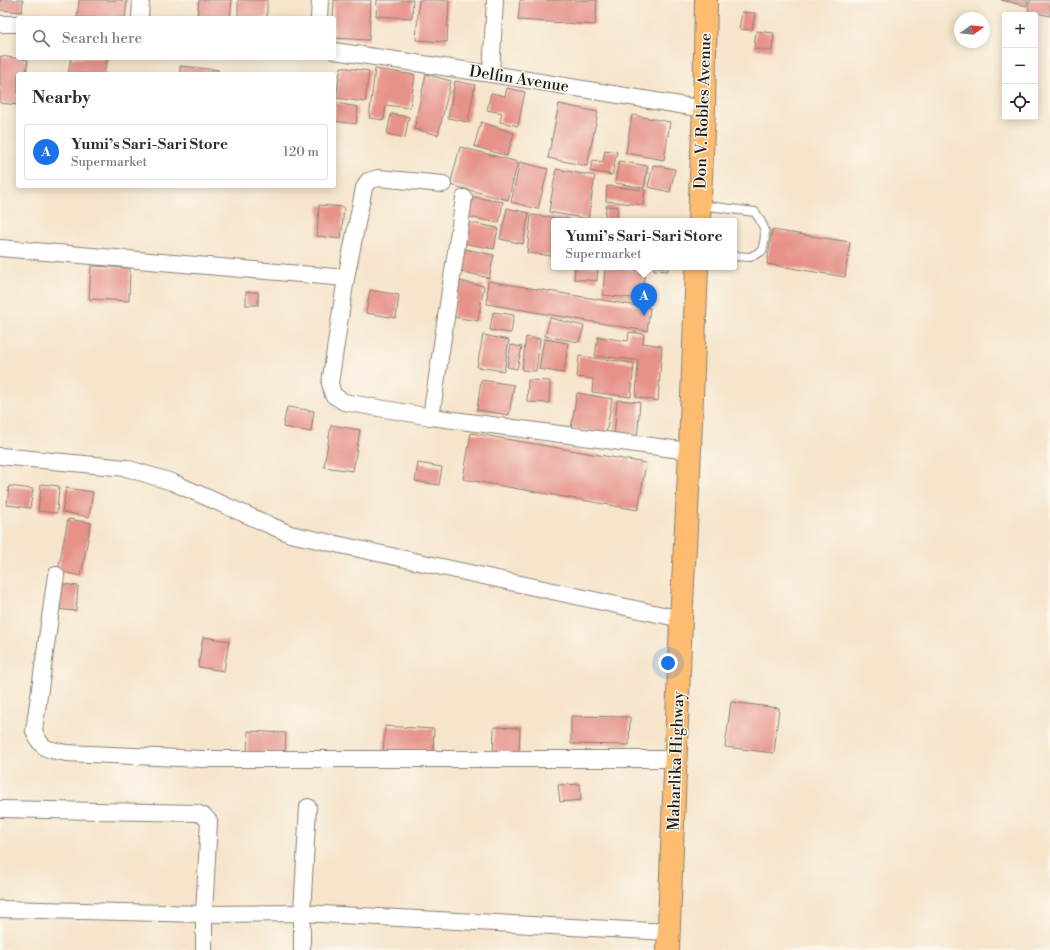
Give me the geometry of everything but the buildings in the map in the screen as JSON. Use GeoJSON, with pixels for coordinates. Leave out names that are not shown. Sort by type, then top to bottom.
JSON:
{"type":"FeatureCollection","features":[{"type":"Feature","properties":{"kind":"main road","name":"Don V. Robles Avenue"},"geometry":{"type":"LineString","coordinates":[[699,213],[704,109],[706,0]]}},
{"type":"Feature","properties":{"kind":"main road","name":"Maharlika Highway"},"geometry":{"type":"LineString","coordinates":[[669,941],[681,619],[690,473],[689,451],[697,270]]}},
{"type":"Feature","properties":{"kind":"street"},"geometry":{"type":"LineString","coordinates":[[140,16],[141,0]]}},
{"type":"Feature","properties":{"kind":"street"},"geometry":{"type":"LineString","coordinates":[[319,16],[320,0]]}},
{"type":"Feature","properties":{"kind":"street"},"geometry":{"type":"LineString","coordinates":[[491,74],[495,0]]}},
{"type":"Feature","properties":{"kind":"street"},"geometry":{"type":"LineString","coordinates":[[0,24],[16,24]]}},
{"type":"Feature","properties":{"kind":"street","name":"Delfin Avenue"},"geometry":{"type":"LineString","coordinates":[[336,51],[491,74],[704,109]]}},
{"type":"Feature","properties":{"kind":"street"},"geometry":{"type":"LineString","coordinates":[[443,184],[378,178],[368,181],[364,188],[346,278],[330,383],[333,395],[344,402],[431,417],[689,451]]}},
{"type":"Feature","properties":{"kind":"street"},"geometry":{"type":"LineString","coordinates":[[431,417],[464,198]]}},
{"type":"Feature","properties":{"kind":"street"},"geometry":{"type":"LineString","coordinates":[[0,248],[346,278]]}},
{"type":"Feature","properties":{"kind":"street"},"geometry":{"type":"LineString","coordinates":[[0,456],[126,468],[172,482],[290,534],[681,619]]}},
{"type":"Feature","properties":{"kind":"street"},"geometry":{"type":"LineString","coordinates":[[56,575],[34,731],[39,743],[48,750],[66,753],[202,759],[676,759]]}},
{"type":"Feature","properties":{"kind":"street"},"geometry":{"type":"LineString","coordinates":[[302,950],[302,913],[308,807]]}},
{"type":"Feature","properties":{"kind":"street"},"geometry":{"type":"LineString","coordinates":[[0,809],[197,813],[204,816],[209,821],[204,914],[204,950]]}},
{"type":"Feature","properties":{"kind":"street"},"geometry":{"type":"LineString","coordinates":[[0,909],[204,914],[302,913],[669,941]]}},
{"type":"Feature","properties":{"kind":"lane"},"geometry":{"type":"LineString","coordinates":[[699,213],[755,212],[764,224],[766,237],[762,251],[750,257],[737,256]]}},
{"type":"Feature","properties":{"kind":"place","name":"Yumi’s Sari-Sari Store"},"geometry":{"type":"Point","coordinates":[644,316]}}]}
